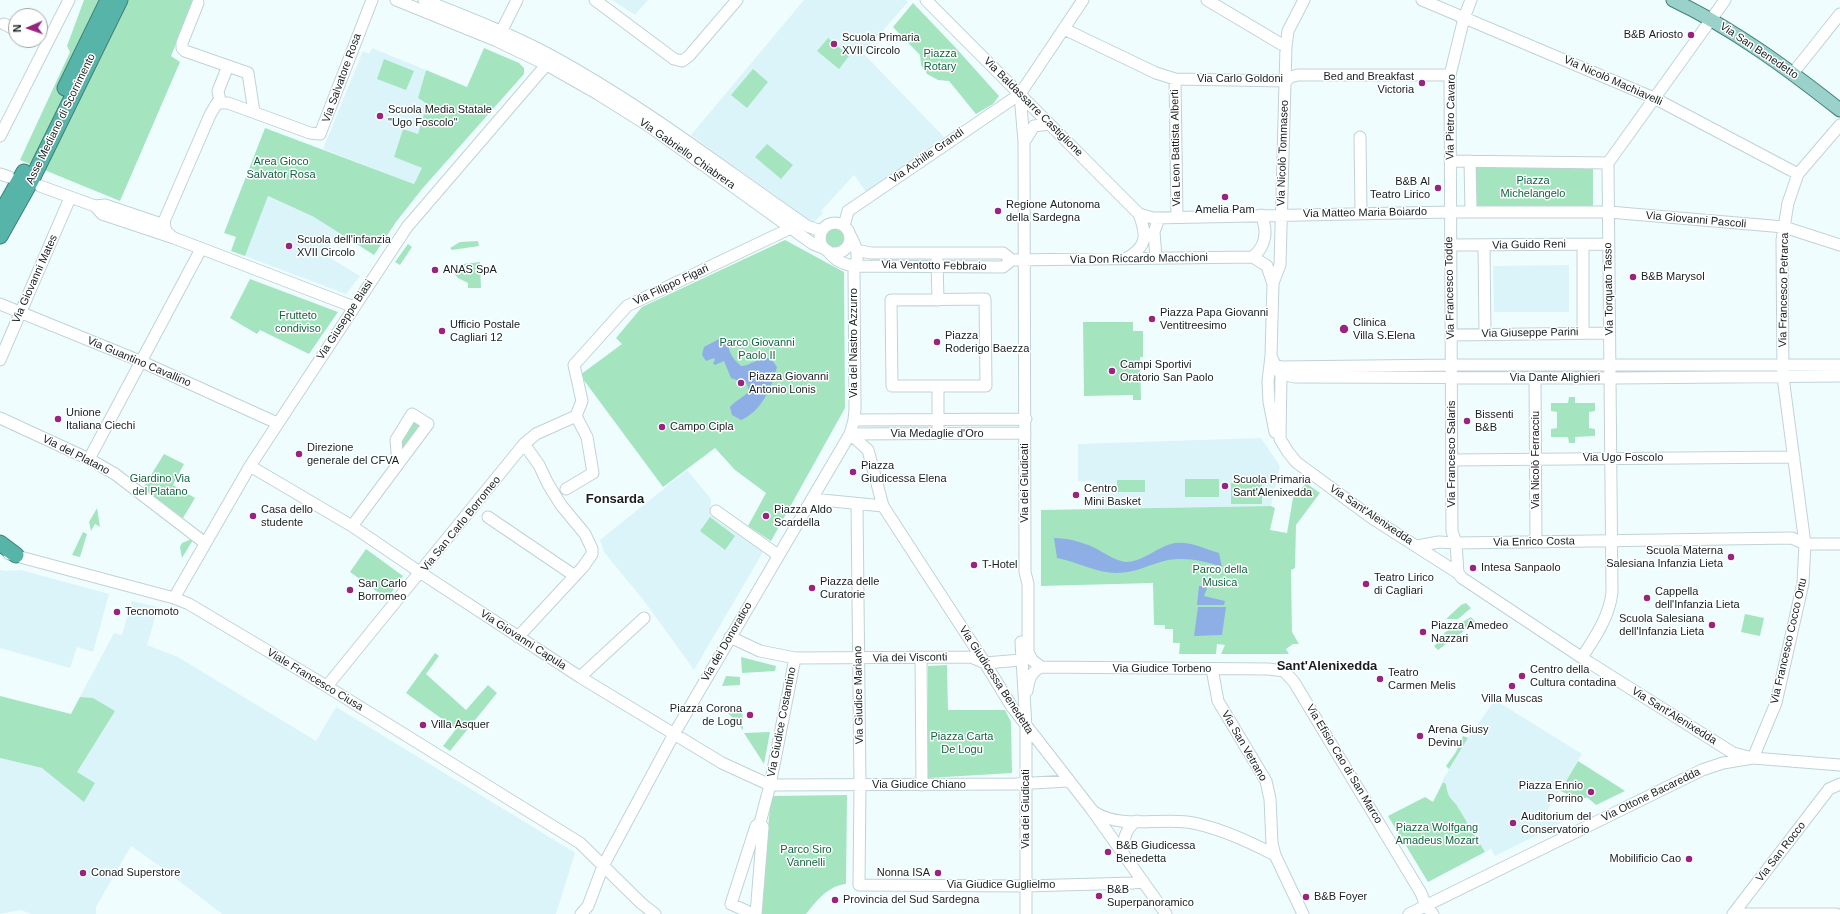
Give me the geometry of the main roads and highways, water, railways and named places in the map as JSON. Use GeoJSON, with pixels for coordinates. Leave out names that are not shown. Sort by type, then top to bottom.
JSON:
{"type":"FeatureCollection","features":[{"type":"Feature","properties":{"kind":"highway","name":"Asse Mediano di Scorrimento"},"geometry":{"type":"LineString","coordinates":[[0,215],[21,178],[108,0]]}},
{"type":"Feature","properties":{"kind":"highway","name":"Asse Mediano di Scorrimento"},"geometry":{"type":"LineString","coordinates":[[0,236],[32,179],[120,0]]}},
{"type":"Feature","properties":{"kind":"highway"},"geometry":{"type":"LineString","coordinates":[[0,543],[16,555]]}},
{"type":"Feature","properties":{"kind":"main road","name":"Via San Benedetto"},"geometry":{"type":"LineString","coordinates":[[1673,0],[1712,19],[1793,73],[1840,110]]}},
{"type":"Feature","properties":{"kind":"water"},"geometry":{"type":"Polygon","coordinates":[[[719,339],[728,344],[730,353],[741,366],[763,360],[765,357],[772,360],[777,367],[769,391],[765,398],[755,411],[741,420],[732,415],[730,407],[749,391],[747,384],[731,378],[724,361],[715,365],[713,363],[715,360],[714,358],[706,361],[702,355],[704,347],[719,339]]]}},
{"type":"Feature","properties":{"kind":"water"},"geometry":{"type":"Polygon","coordinates":[[[1054,538],[1080,542],[1126,562],[1144,557],[1163,547],[1175,543],[1186,543],[1219,553],[1222,567],[1195,560],[1175,559],[1130,572],[1109,573],[1057,558],[1054,538]]]}},
{"type":"Feature","properties":{"kind":"water"},"geometry":{"type":"Polygon","coordinates":[[[1199,586],[1208,586],[1204,596],[1225,601],[1224,605],[1197,605],[1199,586]]]}},
{"type":"Feature","properties":{"kind":"water"},"geometry":{"type":"Polygon","coordinates":[[[1198,607],[1226,607],[1222,635],[1194,636],[1198,607]]]}},
{"type":"Feature","properties":{"kind":"place","name":"B&B Ariosto"},"geometry":{"type":"Point","coordinates":[1691,35]}},
{"type":"Feature","properties":{"kind":"place","name":"Scuola Primaria XVII Circolo"},"geometry":{"type":"Point","coordinates":[834,44]}},
{"type":"Feature","properties":{"kind":"place","name":"Bed and Breakfast Victoria"},"geometry":{"type":"Point","coordinates":[1422,83]}},
{"type":"Feature","properties":{"kind":"place","name":"Scuola Media Statale \"Ugo Foscolo\""},"geometry":{"type":"Point","coordinates":[380,116]}},
{"type":"Feature","properties":{"kind":"place","name":"B&B Al Teatro Lirico"},"geometry":{"type":"Point","coordinates":[1438,188]}},
{"type":"Feature","properties":{"kind":"place","name":"Amelia Pam"},"geometry":{"type":"Point","coordinates":[1225,197]}},
{"type":"Feature","properties":{"kind":"place","name":"Regione Autonoma della Sardegna"},"geometry":{"type":"Point","coordinates":[998,211]}},
{"type":"Feature","properties":{"kind":"place","name":"Scuola dell'infanzia XVII Circolo"},"geometry":{"type":"Point","coordinates":[289,246]}},
{"type":"Feature","properties":{"kind":"place","name":"ANAS SpA"},"geometry":{"type":"Point","coordinates":[435,270]}},
{"type":"Feature","properties":{"kind":"place","name":"B&B Marysol"},"geometry":{"type":"Point","coordinates":[1633,277]}},
{"type":"Feature","properties":{"kind":"place","name":"Piazza Papa Giovanni Ventitreesimo"},"geometry":{"type":"Point","coordinates":[1152,319]}},
{"type":"Feature","properties":{"kind":"place","name":"Clinica Villa S.Elena"},"geometry":{"type":"Point","coordinates":[1344,329]}},
{"type":"Feature","properties":{"kind":"place","name":"Ufficio Postale Cagliari 12"},"geometry":{"type":"Point","coordinates":[442,331]}},
{"type":"Feature","properties":{"kind":"place","name":"Piazza Roderigo Baezza"},"geometry":{"type":"Point","coordinates":[937,342]}},
{"type":"Feature","properties":{"kind":"place","name":"Campi Sportivi Oratorio San Paolo"},"geometry":{"type":"Point","coordinates":[1112,371]}},
{"type":"Feature","properties":{"kind":"place","name":"Piazza Giovanni Antonio Lonis"},"geometry":{"type":"Point","coordinates":[741,383]}},
{"type":"Feature","properties":{"kind":"place","name":"Unione Italiana Ciechi"},"geometry":{"type":"Point","coordinates":[58,419]}},
{"type":"Feature","properties":{"kind":"place","name":"Bissenti B&B"},"geometry":{"type":"Point","coordinates":[1467,421]}},
{"type":"Feature","properties":{"kind":"place","name":"Campo Cipla"},"geometry":{"type":"Point","coordinates":[662,427]}},
{"type":"Feature","properties":{"kind":"place","name":"Direzione generale del CFVA"},"geometry":{"type":"Point","coordinates":[299,454]}},
{"type":"Feature","properties":{"kind":"place","name":"Piazza Giudicessa Elena"},"geometry":{"type":"Point","coordinates":[853,472]}},
{"type":"Feature","properties":{"kind":"place","name":"Scuola Primaria Sant'Alenixedda"},"geometry":{"type":"Point","coordinates":[1225,486]}},
{"type":"Feature","properties":{"kind":"place","name":"Centro Mini Basket"},"geometry":{"type":"Point","coordinates":[1076,495]}},
{"type":"Feature","properties":{"kind":"place","name":"Casa dello studente"},"geometry":{"type":"Point","coordinates":[253,516]}},
{"type":"Feature","properties":{"kind":"place","name":"Piazza Aldo Scardella"},"geometry":{"type":"Point","coordinates":[766,516]}},
{"type":"Feature","properties":{"kind":"place","name":"Scuola Materna Salesiana Infanzia Lieta"},"geometry":{"type":"Point","coordinates":[1731,557]}},
{"type":"Feature","properties":{"kind":"place","name":"T-Hotel"},"geometry":{"type":"Point","coordinates":[974,565]}},
{"type":"Feature","properties":{"kind":"place","name":"Intesa Sanpaolo"},"geometry":{"type":"Point","coordinates":[1473,568]}},
{"type":"Feature","properties":{"kind":"place","name":"Teatro Lirico di Cagliari"},"geometry":{"type":"Point","coordinates":[1366,584]}},
{"type":"Feature","properties":{"kind":"place","name":"Piazza delle Curatorie"},"geometry":{"type":"Point","coordinates":[812,588]}},
{"type":"Feature","properties":{"kind":"place","name":"San Carlo Borromeo"},"geometry":{"type":"Point","coordinates":[350,590]}},
{"type":"Feature","properties":{"kind":"place","name":"Cappella dell'Infanzia Lieta"},"geometry":{"type":"Point","coordinates":[1647,598]}},
{"type":"Feature","properties":{"kind":"place","name":"Tecnomoto"},"geometry":{"type":"Point","coordinates":[117,612]}},
{"type":"Feature","properties":{"kind":"place","name":"Scuola Salesiana dell'Infanzia Lieta"},"geometry":{"type":"Point","coordinates":[1712,625]}},
{"type":"Feature","properties":{"kind":"place","name":"Piazza Amedeo Nazzari"},"geometry":{"type":"Point","coordinates":[1423,632]}},
{"type":"Feature","properties":{"kind":"place","name":"Centro della Cultura contadina"},"geometry":{"type":"Point","coordinates":[1522,676]}},
{"type":"Feature","properties":{"kind":"place","name":"Teatro Carmen Melis"},"geometry":{"type":"Point","coordinates":[1380,679]}},
{"type":"Feature","properties":{"kind":"place","name":"Villa Muscas"},"geometry":{"type":"Point","coordinates":[1512,686]}},
{"type":"Feature","properties":{"kind":"place","name":"Piazza Corona de Logu"},"geometry":{"type":"Point","coordinates":[750,715]}},
{"type":"Feature","properties":{"kind":"place","name":"Villa Asquer"},"geometry":{"type":"Point","coordinates":[423,725]}},
{"type":"Feature","properties":{"kind":"place","name":"Arena Giusy Devinu"},"geometry":{"type":"Point","coordinates":[1420,736]}},
{"type":"Feature","properties":{"kind":"place","name":"Piazza Ennio Porrino"},"geometry":{"type":"Point","coordinates":[1591,792]}},
{"type":"Feature","properties":{"kind":"place","name":"Auditorium del Conservatorio"},"geometry":{"type":"Point","coordinates":[1513,823]}},
{"type":"Feature","properties":{"kind":"place","name":"B&B Giudicessa Benedetta"},"geometry":{"type":"Point","coordinates":[1108,852]}},
{"type":"Feature","properties":{"kind":"place","name":"Mobilificio Cao"},"geometry":{"type":"Point","coordinates":[1689,859]}},
{"type":"Feature","properties":{"kind":"place","name":"Conad Superstore"},"geometry":{"type":"Point","coordinates":[83,873]}},
{"type":"Feature","properties":{"kind":"place","name":"Nonna ISA"},"geometry":{"type":"Point","coordinates":[938,873]}},
{"type":"Feature","properties":{"kind":"place","name":"B&B Superpanoramico"},"geometry":{"type":"Point","coordinates":[1099,896]}},
{"type":"Feature","properties":{"kind":"place","name":"B&B Foyer"},"geometry":{"type":"Point","coordinates":[1306,897]}},
{"type":"Feature","properties":{"kind":"place","name":"Provincia del Sud Sardegna"},"geometry":{"type":"Point","coordinates":[835,900]}},
{"type":"Feature","properties":{"kind":"district","name":"Fonsarda"},"geometry":{"type":"Point","coordinates":[615,499]}},
{"type":"Feature","properties":{"kind":"district","name":"Sant'Alenixedda"},"geometry":{"type":"Point","coordinates":[1327,666]}},
{"type":"Feature","properties":{"kind":"park label","name":"Piazza Rotary"},"geometry":{"type":"Point","coordinates":[940,60]}},
{"type":"Feature","properties":{"kind":"park label","name":"Area Gioco Salvator Rosa"},"geometry":{"type":"Point","coordinates":[281,168]}},
{"type":"Feature","properties":{"kind":"park label","name":"Piazza Michelangelo"},"geometry":{"type":"Point","coordinates":[1533,187]}},
{"type":"Feature","properties":{"kind":"park label","name":"Frutteto condiviso"},"geometry":{"type":"Point","coordinates":[298,322]}},
{"type":"Feature","properties":{"kind":"park label","name":"Parco Giovanni Paolo II"},"geometry":{"type":"Point","coordinates":[757,349]}},
{"type":"Feature","properties":{"kind":"park label","name":"Giardino Via del Platano"},"geometry":{"type":"Point","coordinates":[160,485]}},
{"type":"Feature","properties":{"kind":"park label","name":"Parco della Musica"},"geometry":{"type":"Point","coordinates":[1220,576]}},
{"type":"Feature","properties":{"kind":"park label","name":"Piazza Carta De Logu"},"geometry":{"type":"Point","coordinates":[962,743]}},
{"type":"Feature","properties":{"kind":"park label","name":"Piazza Wolfgang Amadeus Mozart"},"geometry":{"type":"Point","coordinates":[1437,834]}},
{"type":"Feature","properties":{"kind":"park label","name":"Parco Siro Vannelli"},"geometry":{"type":"Point","coordinates":[806,856]}}]}
